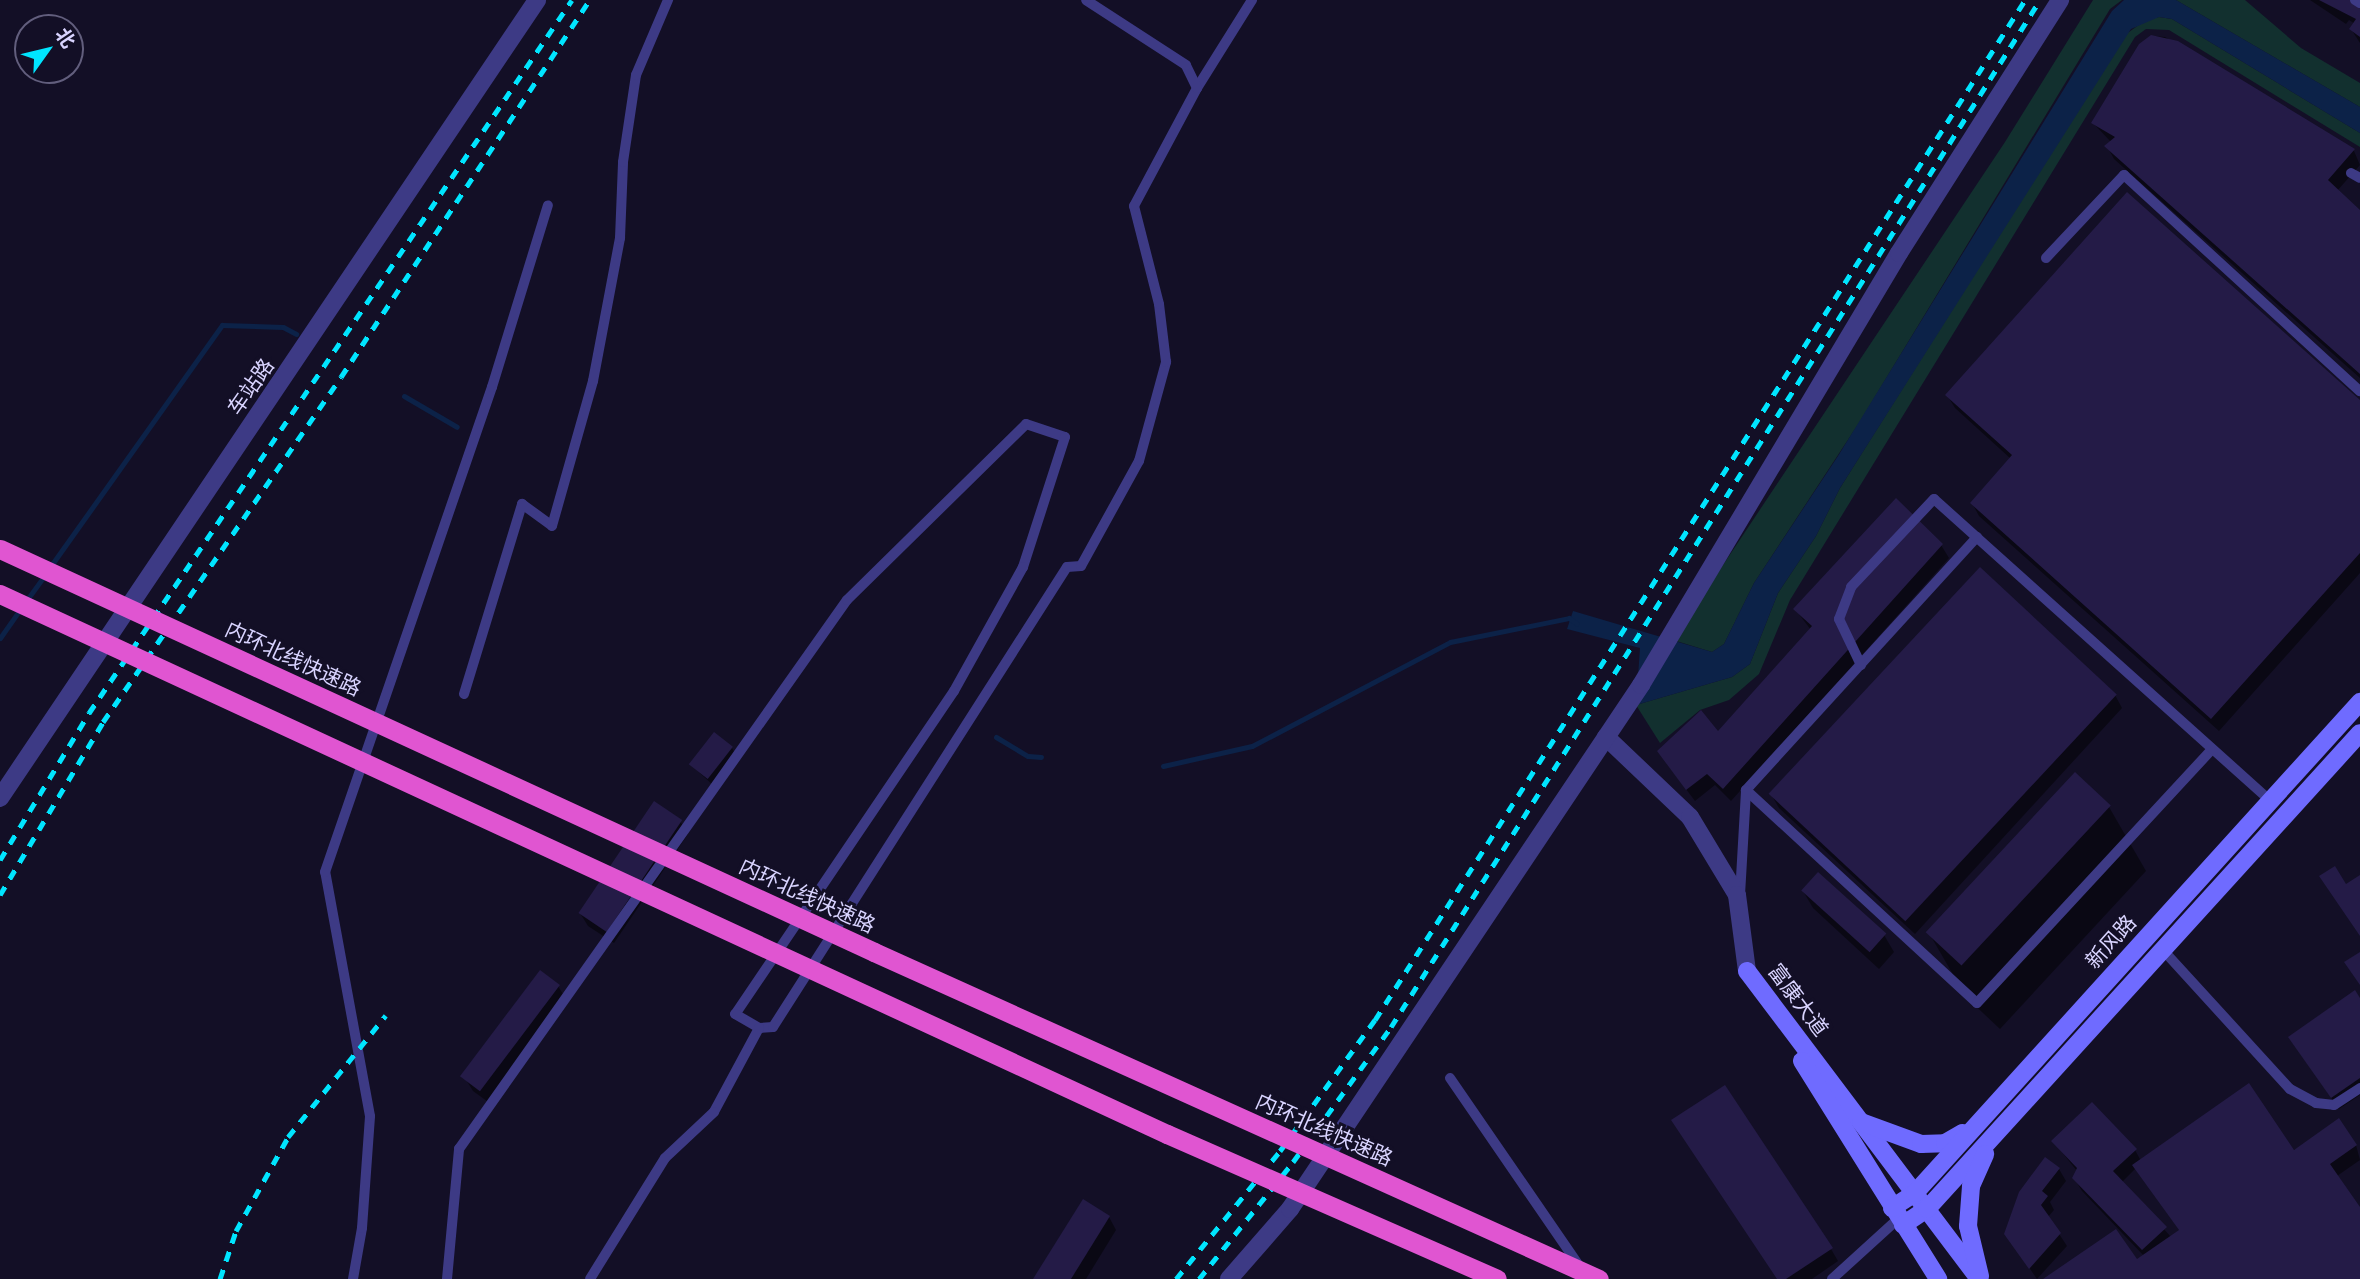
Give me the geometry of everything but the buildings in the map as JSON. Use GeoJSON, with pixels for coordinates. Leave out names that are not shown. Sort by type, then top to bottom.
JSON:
{"type":"FeatureCollection","features":[{"type":"Feature","properties":{"kind":"highway","name":"内环北线快速路"},"geometry":{"type":"LineString","coordinates":[[0,549],[874,952],[1599,1279]]}},
{"type":"Feature","properties":{"kind":"highway"},"geometry":{"type":"LineString","coordinates":[[0,594],[1167,1135],[1497,1279]]}},
{"type":"Feature","properties":{"kind":"main road","name":"新风路"},"geometry":{"type":"LineString","coordinates":[[1898,1217],[1915,1193],[2360,702]]}},
{"type":"Feature","properties":{"kind":"main road","name":"新风路"},"geometry":{"type":"LineString","coordinates":[[1898,1217],[1927,1209],[2360,733]]}},
{"type":"Feature","properties":{"kind":"main road","name":"富康大道"},"geometry":{"type":"LineString","coordinates":[[1747,971],[1980,1279]]}},
{"type":"Feature","properties":{"kind":"main road","name":"富康大道"},"geometry":{"type":"LineString","coordinates":[[1747,971],[1938,1279]]}},
{"type":"Feature","properties":{"kind":"main road"},"geometry":{"type":"LineString","coordinates":[[1861,1122],[1921,1144],[1945,1143],[1977,1124]]}},
{"type":"Feature","properties":{"kind":"main road"},"geometry":{"type":"LineString","coordinates":[[1980,1279],[1968,1226],[1971,1186],[1993,1137]]}},
{"type":"Feature","properties":{"kind":"street","name":"车站路"},"geometry":{"type":"LineString","coordinates":[[0,798],[537,0]]}},
{"type":"Feature","properties":{"kind":"street"},"geometry":{"type":"LineString","coordinates":[[1229,1279],[1290,1209],[1606,737],[1899,253],[2060,0]]}},
{"type":"Feature","properties":{"kind":"street"},"geometry":{"type":"LineString","coordinates":[[1606,737],[1690,817],[1737,895],[1747,971]]}},
{"type":"Feature","properties":{"kind":"lane"},"geometry":{"type":"LineString","coordinates":[[464,694],[522,504],[552,526],[593,381],[620,238],[623,162],[636,75],[668,0]]}},
{"type":"Feature","properties":{"kind":"lane"},"geometry":{"type":"LineString","coordinates":[[1086,0],[1186,65],[1197,88]]}},
{"type":"Feature","properties":{"kind":"lane"},"geometry":{"type":"LineString","coordinates":[[447,1279],[459,1149],[847,600],[1026,424],[1065,437],[1023,567],[954,691],[735,1014],[759,1028],[773,1027],[1067,567],[1081,566],[1139,461],[1166,362],[1159,304],[1134,206],[1197,88],[1252,0]]}},
{"type":"Feature","properties":{"kind":"lane"},"geometry":{"type":"LineString","coordinates":[[2355,0],[2360,3]]}},
{"type":"Feature","properties":{"kind":"lane"},"geometry":{"type":"LineString","coordinates":[[2046,258],[2124,175],[2360,391]]}},
{"type":"Feature","properties":{"kind":"lane"},"geometry":{"type":"LineString","coordinates":[[353,1279],[362,1228],[370,1116],[324,872],[492,387],[548,205]]}},
{"type":"Feature","properties":{"kind":"lane"},"geometry":{"type":"LineString","coordinates":[[1861,665],[1839,619],[1850,587],[1934,499],[2270,801]]}},
{"type":"Feature","properties":{"kind":"lane"},"geometry":{"type":"LineString","coordinates":[[1739,908],[1746,790],[1977,537]]}},
{"type":"Feature","properties":{"kind":"lane"},"geometry":{"type":"LineString","coordinates":[[1746,790],[1977,1003],[2212,749]]}},
{"type":"Feature","properties":{"kind":"lane"},"geometry":{"type":"LineString","coordinates":[[2163,950],[2290,1089],[2316,1103],[2334,1105],[2359,1090]]}},
{"type":"Feature","properties":{"kind":"lane"},"geometry":{"type":"LineString","coordinates":[[590,1279],[665,1158],[714,1112],[759,1028]]}},
{"type":"Feature","properties":{"kind":"lane"},"geometry":{"type":"LineString","coordinates":[[1450,1078],[1588,1279]]}},
{"type":"Feature","properties":{"kind":"lane"},"geometry":{"type":"LineString","coordinates":[[1832,1279],[1898,1217]]}},
{"type":"Feature","properties":{"kind":"green space"},"geometry":{"type":"Polygon","coordinates":[[[2093,0],[2122,0],[2110,9],[1859,423],[1754,583],[1724,644],[1712,652],[1673,640],[2005,142],[2093,0]]]}},
{"type":"Feature","properties":{"kind":"green space"},"geometry":{"type":"Polygon","coordinates":[[[2176,0],[2245,0],[2301,48],[2360,83],[2360,107],[2176,0]]]}},
{"type":"Feature","properties":{"kind":"green space"},"geometry":{"type":"Polygon","coordinates":[[[2159,17],[2172,19],[2360,133],[2360,147],[2169,30],[2146,29],[2135,37],[1790,600],[1759,674],[1729,700],[1700,710],[1660,743],[1636,705],[1732,677],[1750,664],[1778,593],[1816,536],[1840,488],[2125,35],[2144,21],[2159,17]]]}},
{"type":"Feature","properties":{"kind":"water"},"geometry":{"type":"Polygon","coordinates":[[[2124,0],[2176,0],[2360,107],[2360,133],[2172,19],[2159,17],[2131,29],[1840,488],[1816,536],[1778,593],[1750,664],[1732,677],[1636,705],[1640,648],[1567,629],[1573,611],[1712,652],[1724,644],[1754,583],[1838,456],[2112,11],[2124,0]]]}},
{"type":"Feature","properties":{"kind":"waterway"},"geometry":{"type":"LineString","coordinates":[[50,567],[222,325],[283,327],[296,334]]}},
{"type":"Feature","properties":{"kind":"waterway"},"geometry":{"type":"LineString","coordinates":[[404,396],[457,427]]}},
{"type":"Feature","properties":{"kind":"waterway"},"geometry":{"type":"LineString","coordinates":[[26,601],[45,575]]}},
{"type":"Feature","properties":{"kind":"waterway"},"geometry":{"type":"LineString","coordinates":[[0,638],[20,609]]}},
{"type":"Feature","properties":{"kind":"waterway"},"geometry":{"type":"LineString","coordinates":[[1163,766],[1252,746],[1450,642],[1569,618],[1576,623]]}},
{"type":"Feature","properties":{"kind":"waterway"},"geometry":{"type":"LineString","coordinates":[[996,737],[1028,756],[1041,757]]}},
{"type":"Feature","properties":{"kind":"railway"},"geometry":{"type":"LineString","coordinates":[[0,860],[89,713],[572,0]]}},
{"type":"Feature","properties":{"kind":"railway"},"geometry":{"type":"LineString","coordinates":[[0,895],[103,722],[341,377],[590,0]]}},
{"type":"Feature","properties":{"kind":"railway"},"geometry":{"type":"LineString","coordinates":[[1176,1279],[1280,1151],[1375,1020],[2025,0]]}},
{"type":"Feature","properties":{"kind":"railway"},"geometry":{"type":"LineString","coordinates":[[1199,1279],[1293,1162],[1391,1027],[2040,0]]}},
{"type":"Feature","properties":{"kind":"railway"},"geometry":{"type":"LineString","coordinates":[[220,1279],[236,1231],[288,1137],[386,1015]]}}]}
